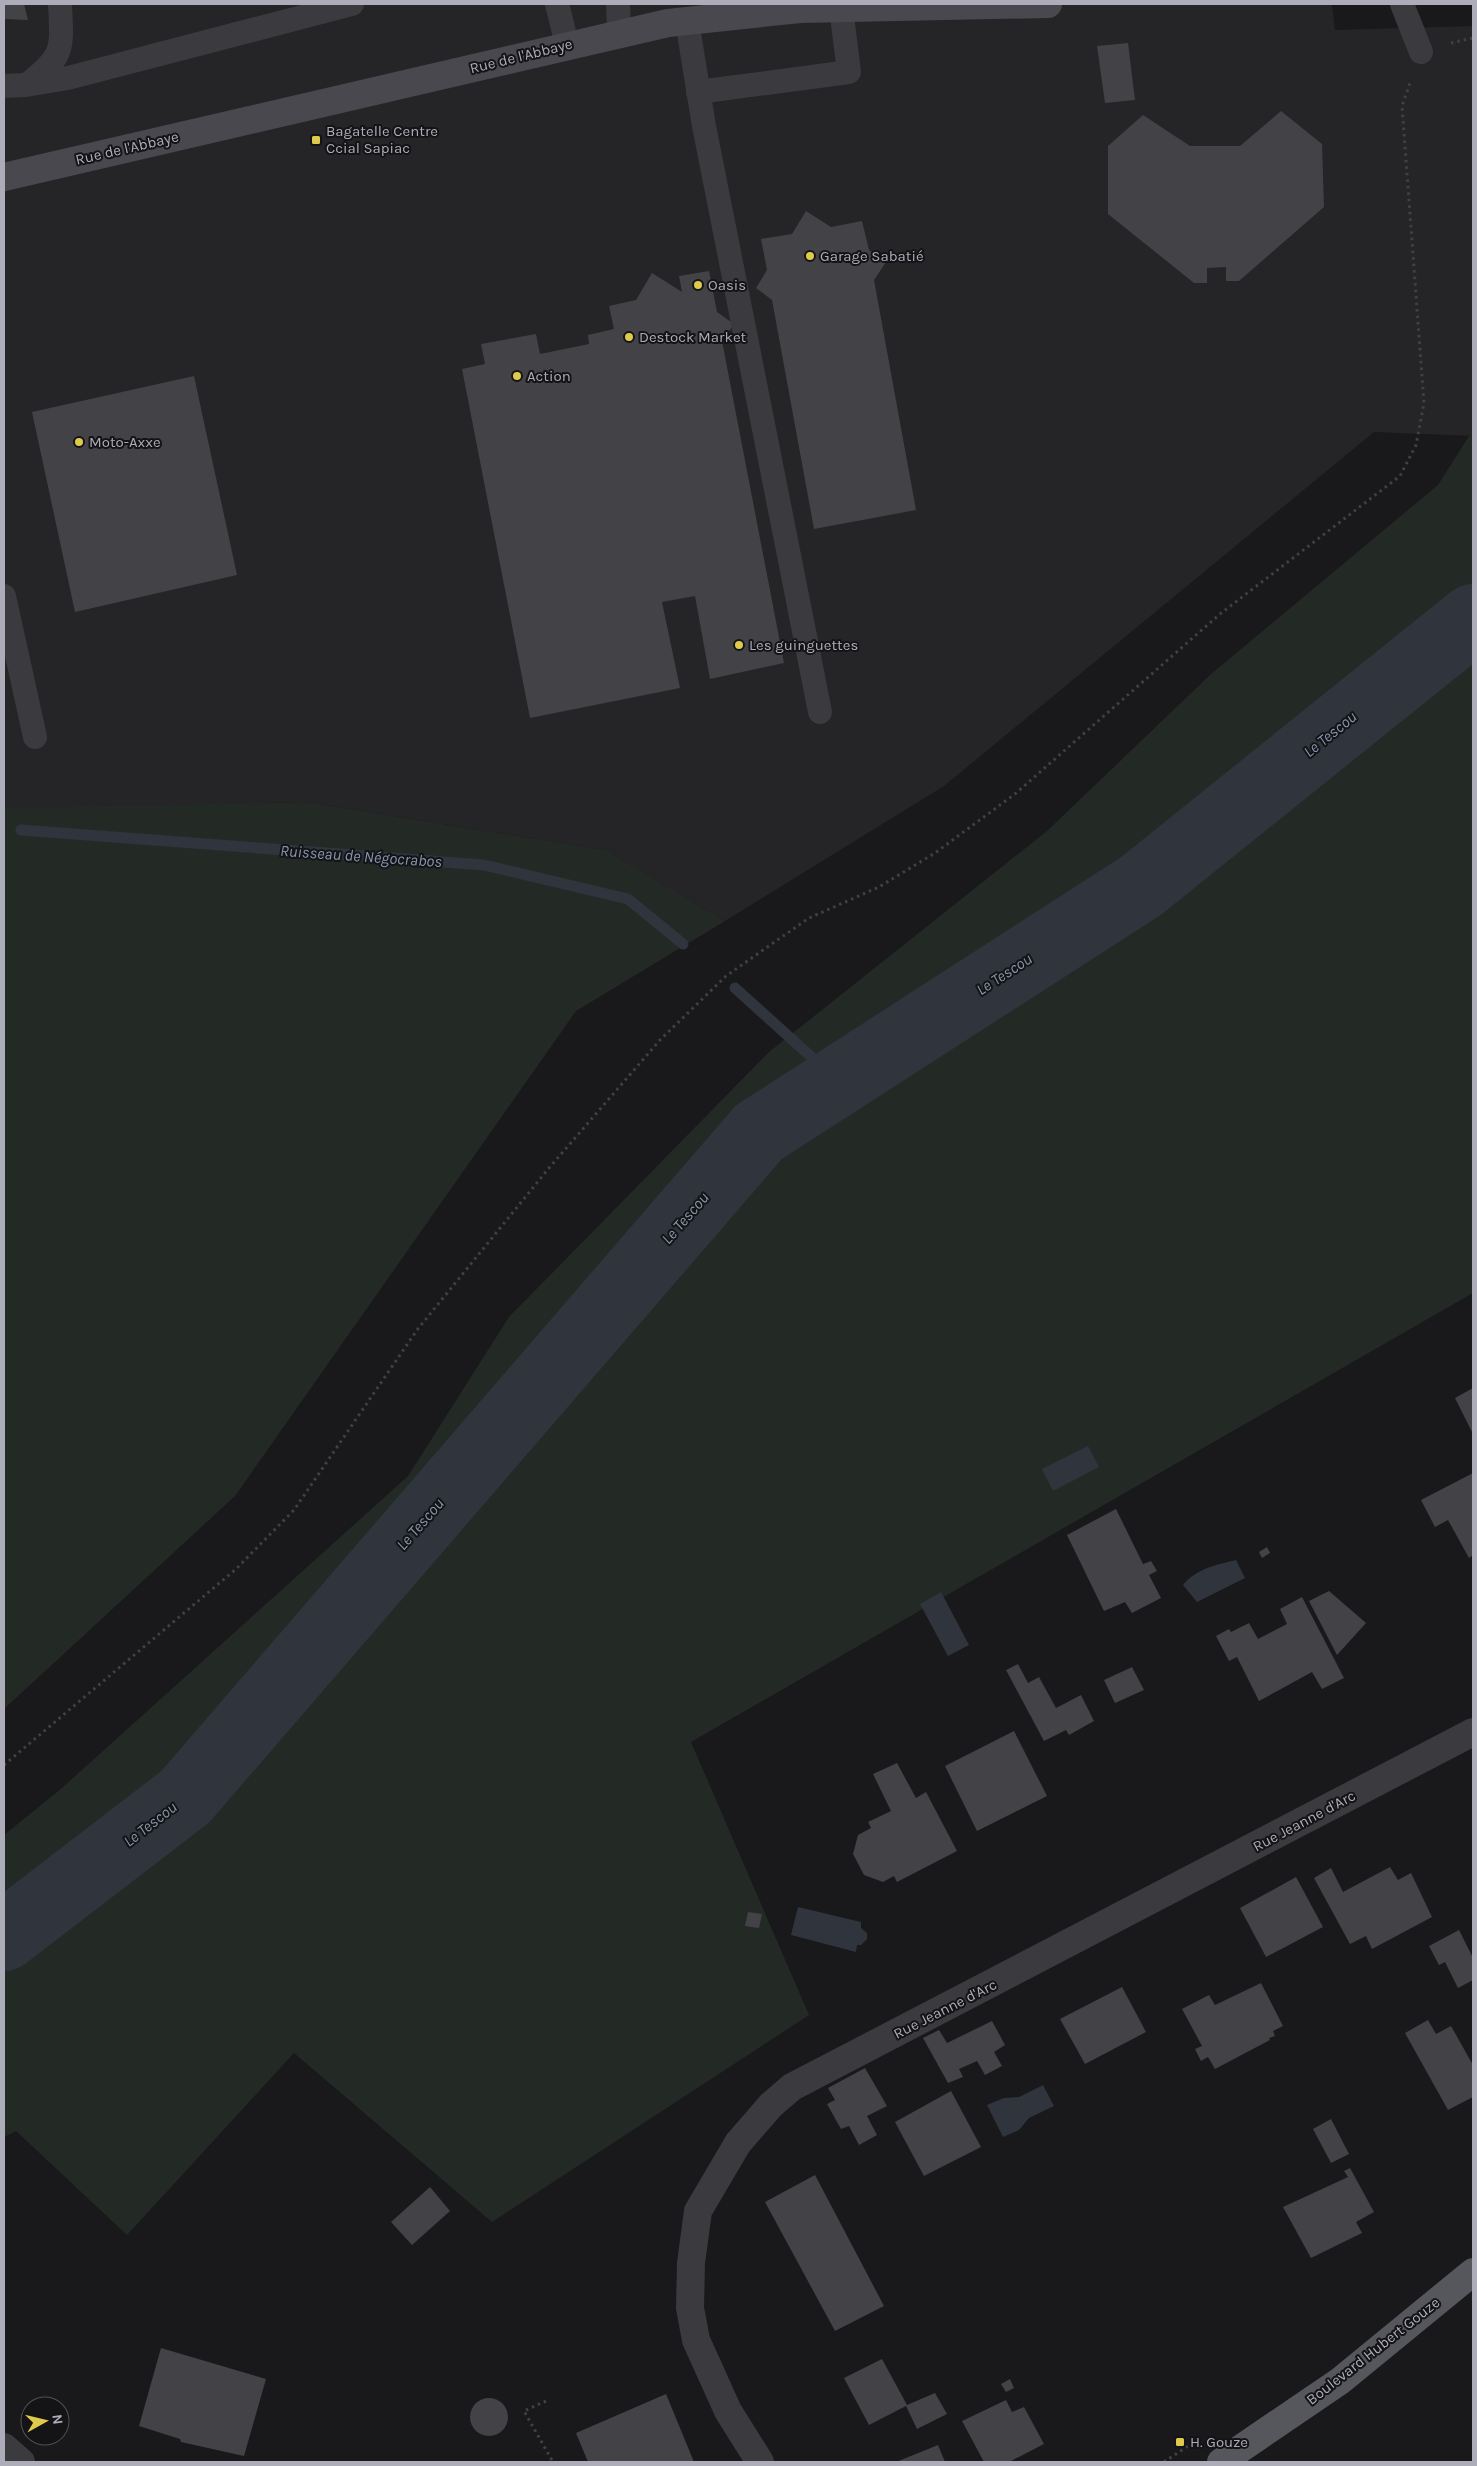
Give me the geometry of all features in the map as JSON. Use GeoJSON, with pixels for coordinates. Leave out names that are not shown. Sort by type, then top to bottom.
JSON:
{"type":"FeatureCollection","features":[{"type":"Feature","properties":{"kind":"main road","name":"Rue de l'Abbaye"},"geometry":{"type":"LineString","coordinates":[[4,176],[567,44],[668,23],[800,9],[1048,4]]}},
{"type":"Feature","properties":{"kind":"main road","name":"Boulevard Hubert Gouze"},"geometry":{"type":"LineString","coordinates":[[1221,2462],[1340,2381],[1473,2272]]}},
{"type":"Feature","properties":{"kind":"street","name":"Rue Jeanne d'Arc"},"geometry":{"type":"LineString","coordinates":[[760,2462],[728,2411],[696,2340],[690,2308],[691,2263],[698,2211],[738,2143],[771,2105],[792,2087],[1473,1732]]}},
{"type":"Feature","properties":{"kind":"street"},"geometry":{"type":"LineString","coordinates":[[4,2447],[21,2462]]}},
{"type":"Feature","properties":{"kind":"lane"},"geometry":{"type":"LineString","coordinates":[[15,85],[50,67],[59,53],[61,32],[60,4]]}},
{"type":"Feature","properties":{"kind":"lane"},"geometry":{"type":"LineString","coordinates":[[557,4],[567,44]]}},
{"type":"Feature","properties":{"kind":"lane"},"geometry":{"type":"LineString","coordinates":[[618,4],[619,33]]}},
{"type":"Feature","properties":{"kind":"lane"},"geometry":{"type":"LineString","coordinates":[[1402,4],[1421,52]]}},
{"type":"Feature","properties":{"kind":"lane"},"geometry":{"type":"LineString","coordinates":[[15,85],[68,78],[345,5]]}},
{"type":"Feature","properties":{"kind":"lane"},"geometry":{"type":"LineString","coordinates":[[698,92],[849,72],[841,8]]}},
{"type":"Feature","properties":{"kind":"lane"},"geometry":{"type":"LineString","coordinates":[[688,21],[698,92],[820,712]]}},
{"type":"Feature","properties":{"kind":"lane"},"geometry":{"type":"LineString","coordinates":[[4,596],[34,737]]}},
{"type":"Feature","properties":{"kind":"path"},"geometry":{"type":"LineString","coordinates":[[4,1765],[236,1569],[294,1510],[417,1330],[549,1168],[660,1040],[726,976],[809,918],[879,887],[935,853],[1015,794],[1220,614],[1400,476],[1416,445],[1424,403],[1402,106],[1421,52],[1465,38],[1473,38]]}},
{"type":"Feature","properties":{"kind":"path"},"geometry":{"type":"LineString","coordinates":[[546,2402],[524,2411],[553,2462]]}},
{"type":"Feature","properties":{"kind":"shaded area"},"geometry":{"type":"Polygon","coordinates":[[[4,4],[1332,4],[1335,30],[1473,26],[1473,436],[1374,432],[944,786],[725,921],[604,850],[306,802],[4,809],[4,4]]]}},
{"type":"Feature","properties":{"kind":"shaded area"},"geometry":{"type":"Polygon","coordinates":[[[1469,436],[1473,436],[1473,1293],[691,1742],[809,2015],[492,2222],[294,2053],[127,2235],[16,2131],[4,2137],[4,1835],[62,1788],[408,1476],[509,1317],[769,1052],[1047,831],[1210,675],[1438,485],[1469,436]]]}},
{"type":"Feature","properties":{"kind":"shaded area"},"geometry":{"type":"Polygon","coordinates":[[[306,802],[605,850],[725,921],[576,1011],[235,1496],[4,1709],[4,808],[306,802]]]}},
{"type":"Feature","properties":{"kind":"shaded area"},"geometry":{"type":"Polygon","coordinates":[[[1088,1446],[1099,1467],[1053,1491],[1042,1469],[1088,1446]]]}},
{"type":"Feature","properties":{"kind":"shaded area"},"geometry":{"type":"Polygon","coordinates":[[[1236,1560],[1245,1578],[1197,1602],[1183,1585],[1188,1579],[1201,1571],[1236,1560]]]}},
{"type":"Feature","properties":{"kind":"shaded area"},"geometry":{"type":"Polygon","coordinates":[[[941,1592],[969,1645],[948,1656],[920,1604],[941,1592]]]}},
{"type":"Feature","properties":{"kind":"shaded area"},"geometry":{"type":"Polygon","coordinates":[[[798,1907],[861,1922],[861,1928],[867,1933],[867,1939],[861,1945],[857,1945],[856,1952],[791,1935],[798,1907]]]}},
{"type":"Feature","properties":{"kind":"shaded area"},"geometry":{"type":"Polygon","coordinates":[[[1043,2085],[1054,2106],[1029,2118],[1019,2130],[1003,2137],[987,2105],[1004,2098],[1019,2097],[1043,2085]]]}},
{"type":"Feature","properties":{"kind":"building"},"geometry":{"type":"Polygon","coordinates":[[[4,4],[24,4],[28,20],[4,19],[4,4]]]}},
{"type":"Feature","properties":{"kind":"building"},"geometry":{"type":"Polygon","coordinates":[[[1128,43],[1135,100],[1105,103],[1097,46],[1128,43]]]}},
{"type":"Feature","properties":{"kind":"building"},"geometry":{"type":"Polygon","coordinates":[[[1281,111],[1322,144],[1324,207],[1239,281],[1226,281],[1226,267],[1207,268],[1207,283],[1194,283],[1108,214],[1108,146],[1143,115],[1190,146],[1240,146],[1281,111]]]}},
{"type":"Feature","properties":{"kind":"building"},"geometry":{"type":"Polygon","coordinates":[[[806,211],[831,227],[862,221],[869,250],[886,262],[874,280],[916,510],[814,529],[772,300],[756,288],[767,270],[761,239],[792,234],[806,211]]]}},
{"type":"Feature","properties":{"kind":"building"},"geometry":{"type":"Polygon","coordinates":[[[709,271],[717,312],[734,324],[722,341],[784,663],[710,679],[695,596],[662,602],[680,688],[530,718],[462,369],[485,364],[481,344],[536,334],[540,354],[589,344],[588,335],[614,329],[609,306],[636,300],[652,273],[682,292],[679,276],[709,271]]]}},
{"type":"Feature","properties":{"kind":"building"},"geometry":{"type":"Polygon","coordinates":[[[194,376],[237,575],[75,612],[32,412],[194,376]]]}},
{"type":"Feature","properties":{"kind":"building"},"geometry":{"type":"Polygon","coordinates":[[[1473,1388],[1473,1434],[1455,1398],[1473,1388]]]}},
{"type":"Feature","properties":{"kind":"building"},"geometry":{"type":"Polygon","coordinates":[[[1473,1473],[1473,1555],[1469,1558],[1448,1520],[1435,1527],[1421,1500],[1473,1473]]]}},
{"type":"Feature","properties":{"kind":"building"},"geometry":{"type":"Polygon","coordinates":[[[1116,1509],[1143,1564],[1151,1561],[1157,1571],[1149,1575],[1161,1598],[1132,1613],[1125,1602],[1104,1611],[1067,1535],[1116,1509]]]}},
{"type":"Feature","properties":{"kind":"building"},"geometry":{"type":"Polygon","coordinates":[[[1267,1547],[1270,1553],[1262,1558],[1259,1552],[1267,1547]]]}},
{"type":"Feature","properties":{"kind":"building"},"geometry":{"type":"Polygon","coordinates":[[[1329,1591],[1366,1623],[1337,1655],[1309,1601],[1329,1591]]]}},
{"type":"Feature","properties":{"kind":"building"},"geometry":{"type":"Polygon","coordinates":[[[1302,1597],[1344,1678],[1322,1689],[1312,1672],[1259,1701],[1237,1657],[1229,1661],[1216,1636],[1229,1629],[1231,1632],[1249,1623],[1258,1639],[1287,1624],[1280,1609],[1302,1597]]]}},
{"type":"Feature","properties":{"kind":"building"},"geometry":{"type":"Polygon","coordinates":[[[1018,1664],[1028,1683],[1039,1677],[1056,1708],[1081,1695],[1094,1721],[1069,1735],[1066,1730],[1044,1741],[1006,1670],[1018,1664]]]}},
{"type":"Feature","properties":{"kind":"building"},"geometry":{"type":"Polygon","coordinates":[[[1132,1667],[1144,1690],[1115,1703],[1104,1680],[1132,1667]]]}},
{"type":"Feature","properties":{"kind":"building"},"geometry":{"type":"Polygon","coordinates":[[[1014,1731],[1047,1796],[977,1831],[945,1766],[1014,1731]]]}},
{"type":"Feature","properties":{"kind":"building"},"geometry":{"type":"Polygon","coordinates":[[[897,1763],[916,1798],[926,1792],[957,1851],[897,1882],[894,1876],[883,1882],[864,1875],[853,1854],[858,1835],[871,1828],[868,1822],[891,1811],[873,1774],[897,1763]]]}},
{"type":"Feature","properties":{"kind":"building"},"geometry":{"type":"Polygon","coordinates":[[[1390,1867],[1398,1880],[1411,1873],[1432,1917],[1372,1949],[1366,1936],[1350,1944],[1314,1878],[1331,1868],[1343,1892],[1390,1867]]]}},
{"type":"Feature","properties":{"kind":"building"},"geometry":{"type":"Polygon","coordinates":[[[1296,1877],[1323,1927],[1266,1957],[1240,1908],[1296,1877]]]}},
{"type":"Feature","properties":{"kind":"building"},"geometry":{"type":"Polygon","coordinates":[[[748,1912],[762,1914],[759,1928],[745,1926],[748,1912]]]}},
{"type":"Feature","properties":{"kind":"building"},"geometry":{"type":"Polygon","coordinates":[[[1459,1930],[1473,1958],[1473,1980],[1458,1988],[1445,1962],[1439,1965],[1429,1946],[1459,1930]]]}},
{"type":"Feature","properties":{"kind":"building"},"geometry":{"type":"Polygon","coordinates":[[[1261,1983],[1283,2026],[1273,2031],[1275,2036],[1269,2038],[1270,2040],[1215,2069],[1208,2057],[1201,2061],[1195,2049],[1202,2046],[1182,2009],[1209,1995],[1215,2005],[1261,1983]]]}},
{"type":"Feature","properties":{"kind":"building"},"geometry":{"type":"Polygon","coordinates":[[[1122,1987],[1146,2032],[1085,2064],[1060,2019],[1122,1987]]]}},
{"type":"Feature","properties":{"kind":"building"},"geometry":{"type":"Polygon","coordinates":[[[1428,2020],[1436,2034],[1451,2026],[1473,2065],[1473,2097],[1448,2110],[1405,2033],[1428,2020]]]}},
{"type":"Feature","properties":{"kind":"building"},"geometry":{"type":"Polygon","coordinates":[[[992,2021],[1005,2045],[994,2052],[1002,2066],[985,2075],[977,2061],[959,2069],[963,2077],[948,2083],[923,2038],[939,2030],[947,2043],[992,2021]]]}},
{"type":"Feature","properties":{"kind":"building"},"geometry":{"type":"Polygon","coordinates":[[[865,2068],[887,2106],[867,2116],[877,2135],[859,2145],[849,2126],[841,2129],[827,2104],[835,2100],[828,2088],[865,2068]]]}},
{"type":"Feature","properties":{"kind":"building"},"geometry":{"type":"Polygon","coordinates":[[[951,2091],[981,2147],[924,2176],[895,2122],[951,2091]]]}},
{"type":"Feature","properties":{"kind":"building"},"geometry":{"type":"Polygon","coordinates":[[[1331,2119],[1349,2154],[1331,2163],[1313,2129],[1331,2119]]]}},
{"type":"Feature","properties":{"kind":"building"},"geometry":{"type":"Polygon","coordinates":[[[1350,2168],[1374,2212],[1356,2222],[1362,2233],[1311,2258],[1283,2207],[1348,2177],[1344,2171],[1350,2168]]]}},
{"type":"Feature","properties":{"kind":"building"},"geometry":{"type":"Polygon","coordinates":[[[815,2175],[884,2306],[835,2331],[765,2202],[815,2175]]]}},
{"type":"Feature","properties":{"kind":"building"},"geometry":{"type":"Polygon","coordinates":[[[430,2187],[450,2211],[412,2245],[391,2222],[430,2187]]]}},
{"type":"Feature","properties":{"kind":"building"},"geometry":{"type":"Polygon","coordinates":[[[161,2348],[266,2379],[244,2456],[181,2442],[180,2439],[139,2426],[161,2348]]]}},
{"type":"Feature","properties":{"kind":"building"},"geometry":{"type":"Polygon","coordinates":[[[882,2359],[907,2405],[935,2393],[947,2414],[917,2429],[906,2406],[869,2425],[844,2378],[882,2359]]]}},
{"type":"Feature","properties":{"kind":"building"},"geometry":{"type":"Polygon","coordinates":[[[1010,2379],[1014,2388],[1006,2392],[1001,2384],[1010,2379]]]}},
{"type":"Feature","properties":{"kind":"building"},"geometry":{"type":"Polygon","coordinates":[[[666,2394],[694,2462],[588,2462],[576,2433],[666,2394]]]}},
{"type":"Feature","properties":{"kind":"building"},"geometry":{"type":"Polygon","coordinates":[[[489,2398],[502,2404],[508,2417],[502,2430],[489,2436],[476,2430],[470,2417],[476,2404],[489,2398]]]}},
{"type":"Feature","properties":{"kind":"building"},"geometry":{"type":"Polygon","coordinates":[[[1006,2400],[1012,2412],[1024,2407],[1044,2444],[1009,2462],[984,2462],[962,2421],[1006,2400]]]}},
{"type":"Feature","properties":{"kind":"building"},"geometry":{"type":"Polygon","coordinates":[[[938,2445],[945,2462],[896,2462],[938,2445]]]}},
{"type":"Feature","properties":{"kind":"waterway","name":"Le Tescou"},"geometry":{"type":"LineString","coordinates":[[4,1936],[185,1797],[759,1132],[1141,886],[1473,619]]}},
{"type":"Feature","properties":{"kind":"waterway","name":"Ruisseau de Négocrabos"},"geometry":{"type":"LineString","coordinates":[[21,830],[484,865],[628,899],[683,944]]}},
{"type":"Feature","properties":{"kind":"waterway","name":"Ruisseau de Négocrabos"},"geometry":{"type":"LineString","coordinates":[[735,988],[838,1081]]}},
{"type":"Feature","properties":{"kind":"place","name":"Bagatelle Centre Ccial Sapiac"},"geometry":{"type":"Point","coordinates":[316,140]}},
{"type":"Feature","properties":{"kind":"place","name":"Garage Sabatié"},"geometry":{"type":"Point","coordinates":[810,256]}},
{"type":"Feature","properties":{"kind":"place","name":"Oasis"},"geometry":{"type":"Point","coordinates":[698,285]}},
{"type":"Feature","properties":{"kind":"place","name":"Destock Market"},"geometry":{"type":"Point","coordinates":[629,337]}},
{"type":"Feature","properties":{"kind":"place","name":"Action"},"geometry":{"type":"Point","coordinates":[517,376]}},
{"type":"Feature","properties":{"kind":"place","name":"Moto-Axxe"},"geometry":{"type":"Point","coordinates":[79,442]}},
{"type":"Feature","properties":{"kind":"place","name":"Les guinguettes"},"geometry":{"type":"Point","coordinates":[739,645]}},
{"type":"Feature","properties":{"kind":"place","name":"H. Gouze"},"geometry":{"type":"Point","coordinates":[1180,2442]}}]}
